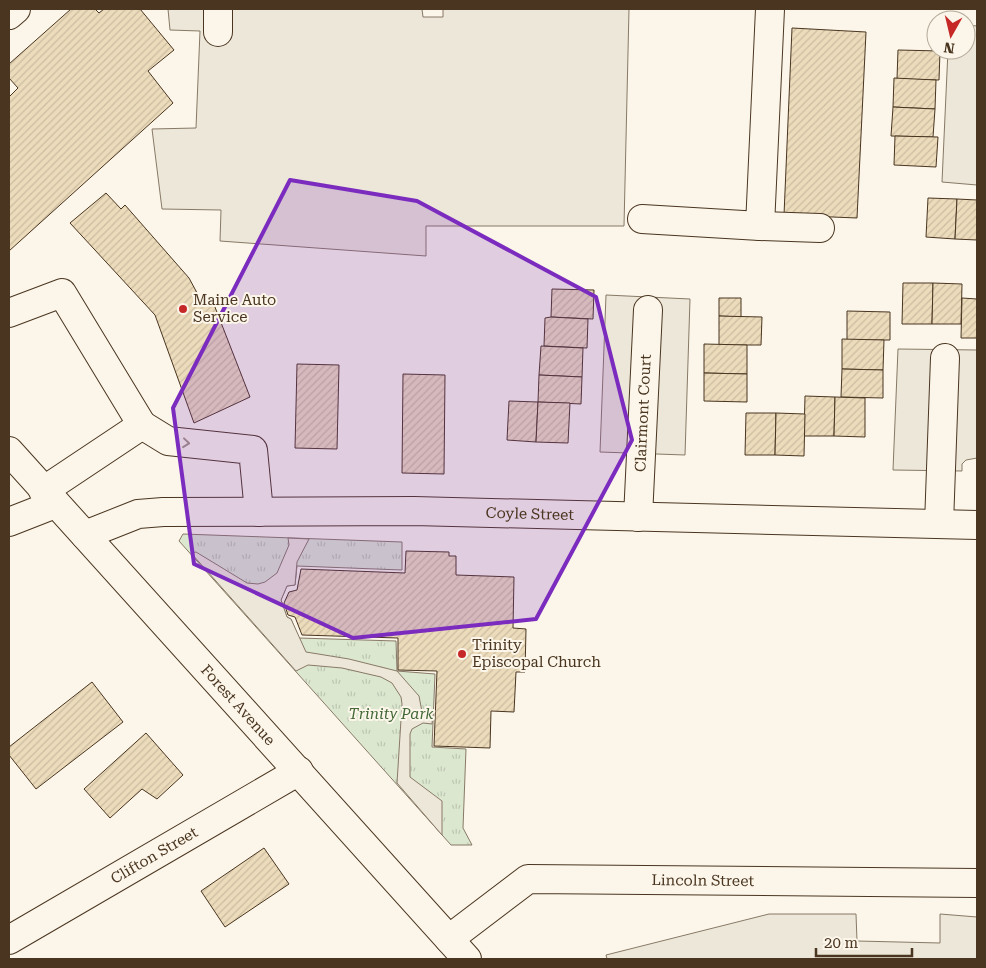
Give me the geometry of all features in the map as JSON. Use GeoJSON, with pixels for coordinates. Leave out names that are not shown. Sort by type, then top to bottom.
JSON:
{"type":"FeatureCollection","features":[{"type":"Feature","properties":{"kind":"main road"},"geometry":{"type":"LineString","coordinates":[[9,15],[16,9]]}},
{"type":"Feature","properties":{"kind":"main road"},"geometry":{"type":"LineString","coordinates":[[760,226],[770,9]]}},
{"type":"Feature","properties":{"kind":"main road"},"geometry":{"type":"LineString","coordinates":[[642,219],[820,228]]}},
{"type":"Feature","properties":{"kind":"main road"},"geometry":{"type":"LineString","coordinates":[[9,313],[62,294],[142,425],[168,441],[253,450],[259,512]]}},
{"type":"Feature","properties":{"kind":"main road","name":"Clairmont Court"},"geometry":{"type":"LineString","coordinates":[[638,517],[648,310]]}},
{"type":"Feature","properties":{"kind":"main road"},"geometry":{"type":"LineString","coordinates":[[939,524],[945,358]]}},
{"type":"Feature","properties":{"kind":"main road"},"geometry":{"type":"LineString","coordinates":[[9,522],[49,497],[142,425]]}},
{"type":"Feature","properties":{"kind":"main road","name":"Forest Avenue"},"geometry":{"type":"LineString","coordinates":[[9,451],[467,959]]}},
{"type":"Feature","properties":{"kind":"main road","name":"Coyle Street"},"geometry":{"type":"LineString","coordinates":[[85,535],[138,514],[163,512],[414,512],[977,524]]}},
{"type":"Feature","properties":{"kind":"main road","name":"Clifton Street"},"geometry":{"type":"LineString","coordinates":[[9,940],[299,771]]}},
{"type":"Feature","properties":{"kind":"main road","name":"Lincoln Street"},"geometry":{"type":"LineString","coordinates":[[449,939],[528,879],[977,883]]}},
{"type":"Feature","properties":{"kind":"highlighted area"},"geometry":{"type":"Polygon","coordinates":[[[290,180],[417,201],[596,297],[632,440],[536,619],[353,638],[194,564],[173,408],[290,180]]]}},
{"type":"Feature","properties":{"kind":"green space","name":"Trinity Park"},"geometry":{"type":"Polygon","coordinates":[[[183,534],[402,542],[402,570],[297,566],[295,585],[287,586],[281,600],[287,617],[291,619],[299,638],[396,641],[397,671],[435,674],[432,747],[466,749],[463,828],[472,845],[451,845],[179,541],[183,534]]]}},
{"type":"Feature","properties":{"kind":"shaded area"},"geometry":{"type":"Polygon","coordinates":[[[168,9],[422,9],[423,17],[443,17],[443,9],[629,9],[624,226],[426,226],[426,256],[220,241],[221,210],[162,209],[152,129],[196,128],[200,31],[170,30],[168,9]]]}},
{"type":"Feature","properties":{"kind":"shaded area"},"geometry":{"type":"Polygon","coordinates":[[[977,26],[977,185],[942,182],[948,60],[976,60],[977,26]]]}},
{"type":"Feature","properties":{"kind":"shaded area"},"geometry":{"type":"Polygon","coordinates":[[[606,295],[690,299],[685,455],[600,452],[606,295]]]}},
{"type":"Feature","properties":{"kind":"shaded area"},"geometry":{"type":"Polygon","coordinates":[[[898,349],[977,350],[977,458],[966,460],[962,464],[962,471],[893,470],[898,349]]]}},
{"type":"Feature","properties":{"kind":"shaded area"},"geometry":{"type":"Polygon","coordinates":[[[288,538],[309,539],[297,562],[295,585],[287,586],[281,600],[287,617],[291,619],[306,652],[349,659],[397,671],[419,696],[422,712],[433,712],[432,724],[423,723],[412,729],[410,734],[410,777],[442,801],[442,835],[397,783],[402,704],[401,697],[392,683],[381,677],[342,668],[308,665],[296,671],[191,553],[196,552],[247,583],[258,584],[265,582],[277,573],[289,545],[288,538]]]}},
{"type":"Feature","properties":{"kind":"shaded area"},"geometry":{"type":"Polygon","coordinates":[[[769,914],[856,914],[857,941],[940,943],[940,914],[977,917],[977,959],[607,959],[606,955],[769,914]]]}},
{"type":"Feature","properties":{"kind":"building"},"geometry":{"type":"Polygon","coordinates":[[[71,9],[95,9],[99,13],[104,9],[140,9],[174,50],[148,71],[173,103],[9,251],[9,97],[18,88],[9,78],[9,64],[71,9]]]}},
{"type":"Feature","properties":{"kind":"building"},"geometry":{"type":"Polygon","coordinates":[[[792,28],[866,32],[857,218],[784,215],[792,28]]]}},
{"type":"Feature","properties":{"kind":"building"},"geometry":{"type":"Polygon","coordinates":[[[898,50],[926,51],[926,60],[940,60],[939,80],[897,79],[898,50]]]}},
{"type":"Feature","properties":{"kind":"building"},"geometry":{"type":"Polygon","coordinates":[[[894,78],[936,80],[935,109],[893,107],[894,78]]]}},
{"type":"Feature","properties":{"kind":"building"},"geometry":{"type":"Polygon","coordinates":[[[893,107],[935,109],[933,137],[891,136],[893,107]]]}},
{"type":"Feature","properties":{"kind":"building"},"geometry":{"type":"Polygon","coordinates":[[[895,136],[938,137],[936,167],[894,165],[895,136]]]}},
{"type":"Feature","properties":{"kind":"building","name":"Maine Auto Service"},"geometry":{"type":"Polygon","coordinates":[[[106,193],[121,209],[125,205],[189,278],[203,304],[213,302],[250,397],[194,423],[155,315],[70,223],[106,193]]]}},
{"type":"Feature","properties":{"kind":"building"},"geometry":{"type":"Polygon","coordinates":[[[928,198],[957,199],[955,239],[926,237],[928,198]]]}},
{"type":"Feature","properties":{"kind":"building"},"geometry":{"type":"Polygon","coordinates":[[[957,199],[977,200],[977,240],[955,239],[957,199]]]}},
{"type":"Feature","properties":{"kind":"building"},"geometry":{"type":"Polygon","coordinates":[[[903,283],[933,283],[932,324],[902,324],[903,283]]]}},
{"type":"Feature","properties":{"kind":"building"},"geometry":{"type":"Polygon","coordinates":[[[933,283],[962,284],[961,324],[932,324],[933,283]]]}},
{"type":"Feature","properties":{"kind":"building"},"geometry":{"type":"Polygon","coordinates":[[[552,289],[594,290],[593,319],[551,317],[552,289]]]}},
{"type":"Feature","properties":{"kind":"building"},"geometry":{"type":"Polygon","coordinates":[[[719,298],[741,298],[741,317],[719,316],[719,298]]]}},
{"type":"Feature","properties":{"kind":"building"},"geometry":{"type":"Polygon","coordinates":[[[962,298],[977,299],[977,338],[961,338],[962,298]]]}},
{"type":"Feature","properties":{"kind":"building"},"geometry":{"type":"Polygon","coordinates":[[[847,311],[890,312],[890,340],[847,340],[847,311]]]}},
{"type":"Feature","properties":{"kind":"building"},"geometry":{"type":"Polygon","coordinates":[[[719,316],[762,317],[761,345],[719,345],[719,316]]]}},
{"type":"Feature","properties":{"kind":"building"},"geometry":{"type":"Polygon","coordinates":[[[545,318],[588,319],[587,348],[544,346],[545,318]]]}},
{"type":"Feature","properties":{"kind":"building"},"geometry":{"type":"Polygon","coordinates":[[[842,339],[884,340],[883,370],[842,369],[842,339]]]}},
{"type":"Feature","properties":{"kind":"building"},"geometry":{"type":"Polygon","coordinates":[[[704,344],[747,345],[747,374],[704,373],[704,344]]]}},
{"type":"Feature","properties":{"kind":"building"},"geometry":{"type":"Polygon","coordinates":[[[541,346],[583,348],[582,377],[539,375],[541,346]]]}},
{"type":"Feature","properties":{"kind":"building"},"geometry":{"type":"Polygon","coordinates":[[[297,364],[339,365],[337,449],[295,448],[297,364]]]}},
{"type":"Feature","properties":{"kind":"building"},"geometry":{"type":"Polygon","coordinates":[[[842,369],[883,370],[883,398],[841,397],[842,369]]]}},
{"type":"Feature","properties":{"kind":"building"},"geometry":{"type":"Polygon","coordinates":[[[704,373],[747,374],[747,402],[704,401],[704,373]]]}},
{"type":"Feature","properties":{"kind":"building"},"geometry":{"type":"Polygon","coordinates":[[[403,374],[445,375],[444,474],[402,473],[403,374]]]}},
{"type":"Feature","properties":{"kind":"building"},"geometry":{"type":"Polygon","coordinates":[[[539,375],[582,377],[581,404],[538,402],[539,375]]]}},
{"type":"Feature","properties":{"kind":"building"},"geometry":{"type":"Polygon","coordinates":[[[805,396],[835,397],[834,436],[804,436],[805,396]]]}},
{"type":"Feature","properties":{"kind":"building"},"geometry":{"type":"Polygon","coordinates":[[[835,397],[865,398],[865,437],[834,436],[835,397]]]}},
{"type":"Feature","properties":{"kind":"building"},"geometry":{"type":"Polygon","coordinates":[[[509,401],[538,402],[536,442],[507,440],[509,401]]]}},
{"type":"Feature","properties":{"kind":"building"},"geometry":{"type":"Polygon","coordinates":[[[538,402],[570,403],[568,443],[536,442],[538,402]]]}},
{"type":"Feature","properties":{"kind":"building"},"geometry":{"type":"Polygon","coordinates":[[[746,413],[776,413],[775,455],[745,455],[746,413]]]}},
{"type":"Feature","properties":{"kind":"building"},"geometry":{"type":"Polygon","coordinates":[[[776,413],[805,414],[804,456],[775,455],[776,413]]]}},
{"type":"Feature","properties":{"kind":"building","name":"Trinity Episcopal Church"},"geometry":{"type":"Polygon","coordinates":[[[406,551],[449,552],[449,556],[456,556],[456,575],[514,577],[513,628],[526,629],[525,672],[516,672],[514,712],[491,711],[490,748],[434,746],[437,671],[398,670],[398,638],[302,635],[295,617],[288,615],[284,603],[289,592],[297,590],[301,569],[405,573],[406,551]]]}},
{"type":"Feature","properties":{"kind":"building"},"geometry":{"type":"Polygon","coordinates":[[[92,682],[123,722],[36,789],[9,755],[9,747],[92,682]]]}},
{"type":"Feature","properties":{"kind":"building"},"geometry":{"type":"Polygon","coordinates":[[[146,733],[183,775],[157,799],[142,789],[110,818],[84,789],[146,733]]]}},
{"type":"Feature","properties":{"kind":"building"},"geometry":{"type":"Polygon","coordinates":[[[264,848],[289,884],[225,927],[201,891],[264,848]]]}},
{"type":"Feature","properties":{"kind":"place","name":"Maine Auto Service"},"geometry":{"type":"Point","coordinates":[183,309]}},
{"type":"Feature","properties":{"kind":"place","name":"Trinity Episcopal Church"},"geometry":{"type":"Point","coordinates":[462,654]}}]}
